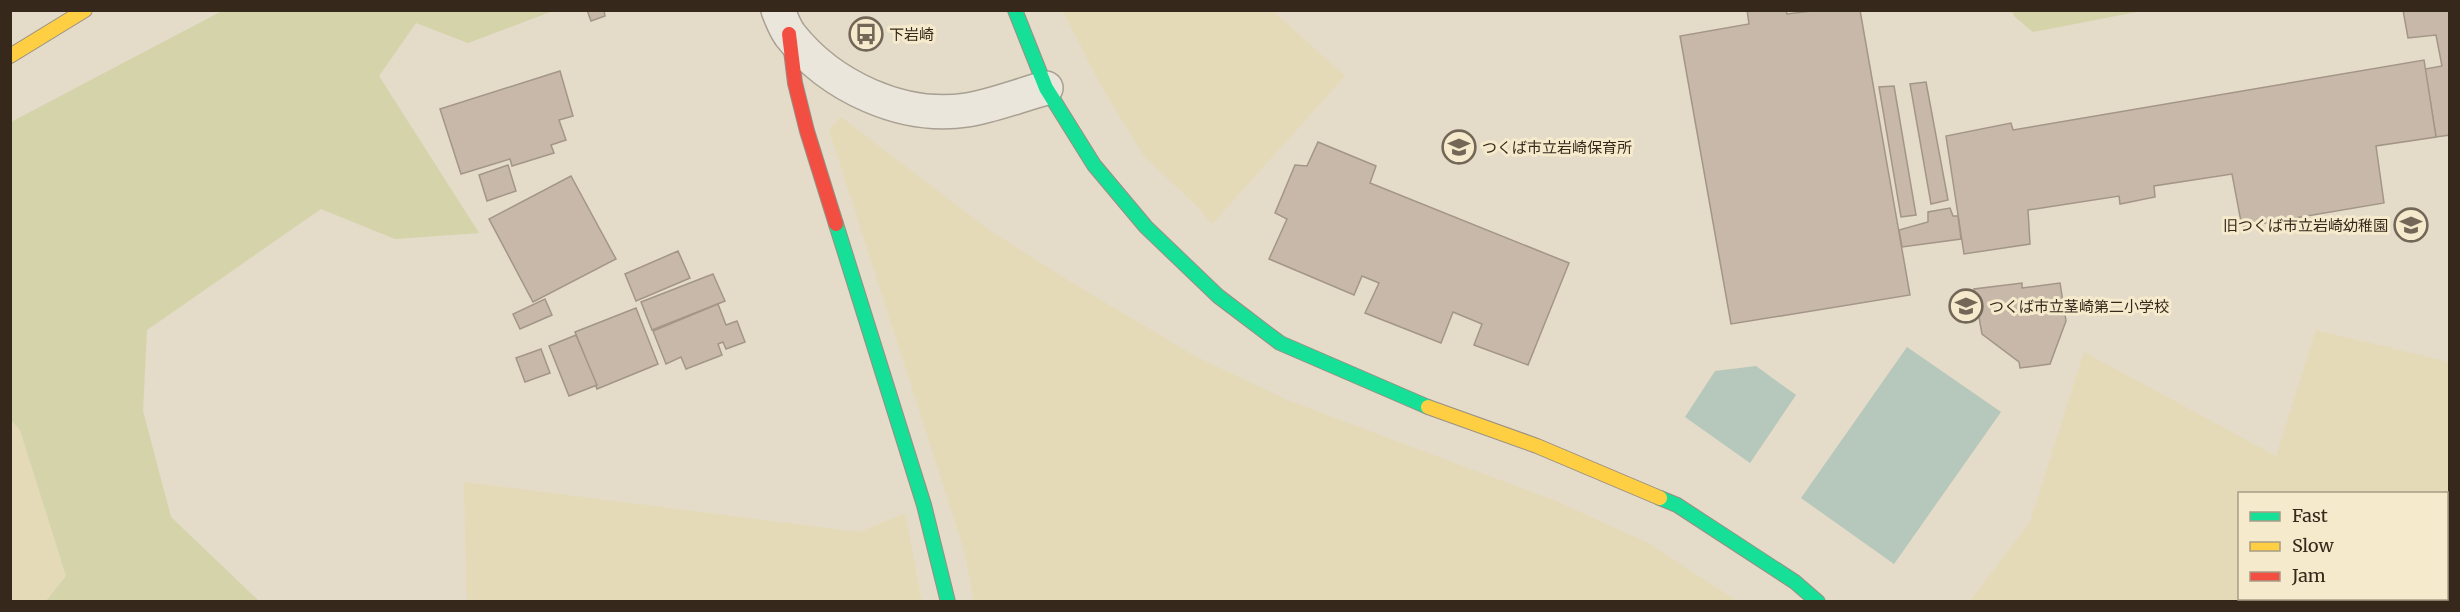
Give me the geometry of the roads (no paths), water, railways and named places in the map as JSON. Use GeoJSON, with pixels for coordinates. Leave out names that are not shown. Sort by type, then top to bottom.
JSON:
{"type":"FeatureCollection","features":[{"type":"Feature","properties":{"kind":"street"},"geometry":{"type":"LineString","coordinates":[[10,56],[85,10]]}},
{"type":"Feature","properties":{"kind":"street"},"geometry":{"type":"LineString","coordinates":[[1015,10],[1046,88],[1094,165],[1146,227],[1218,296],[1280,343],[1361,380],[1442,413],[1537,446],[1677,505],[1795,582],[1818,602]]}},
{"type":"Feature","properties":{"kind":"street"},"geometry":{"type":"LineString","coordinates":[[783,22],[825,70],[869,95],[917,111],[967,110],[1046,88]]}},
{"type":"Feature","properties":{"kind":"street"},"geometry":{"type":"LineString","coordinates":[[783,22],[807,131],[924,505],[948,602]]}},
{"type":"Feature","properties":{"kind":"place","name":"下岩崎"},"geometry":{"type":"Point","coordinates":[866,34]}},
{"type":"Feature","properties":{"kind":"place","name":"つくば市立岩崎保育所"},"geometry":{"type":"Point","coordinates":[1459,147]}},
{"type":"Feature","properties":{"kind":"place","name":"旧つくば市立岩崎幼稚園"},"geometry":{"type":"Point","coordinates":[2411,225]}},
{"type":"Feature","properties":{"kind":"place","name":"つくば市立茎崎第二小学校"},"geometry":{"type":"Point","coordinates":[1966,306]}}]}
